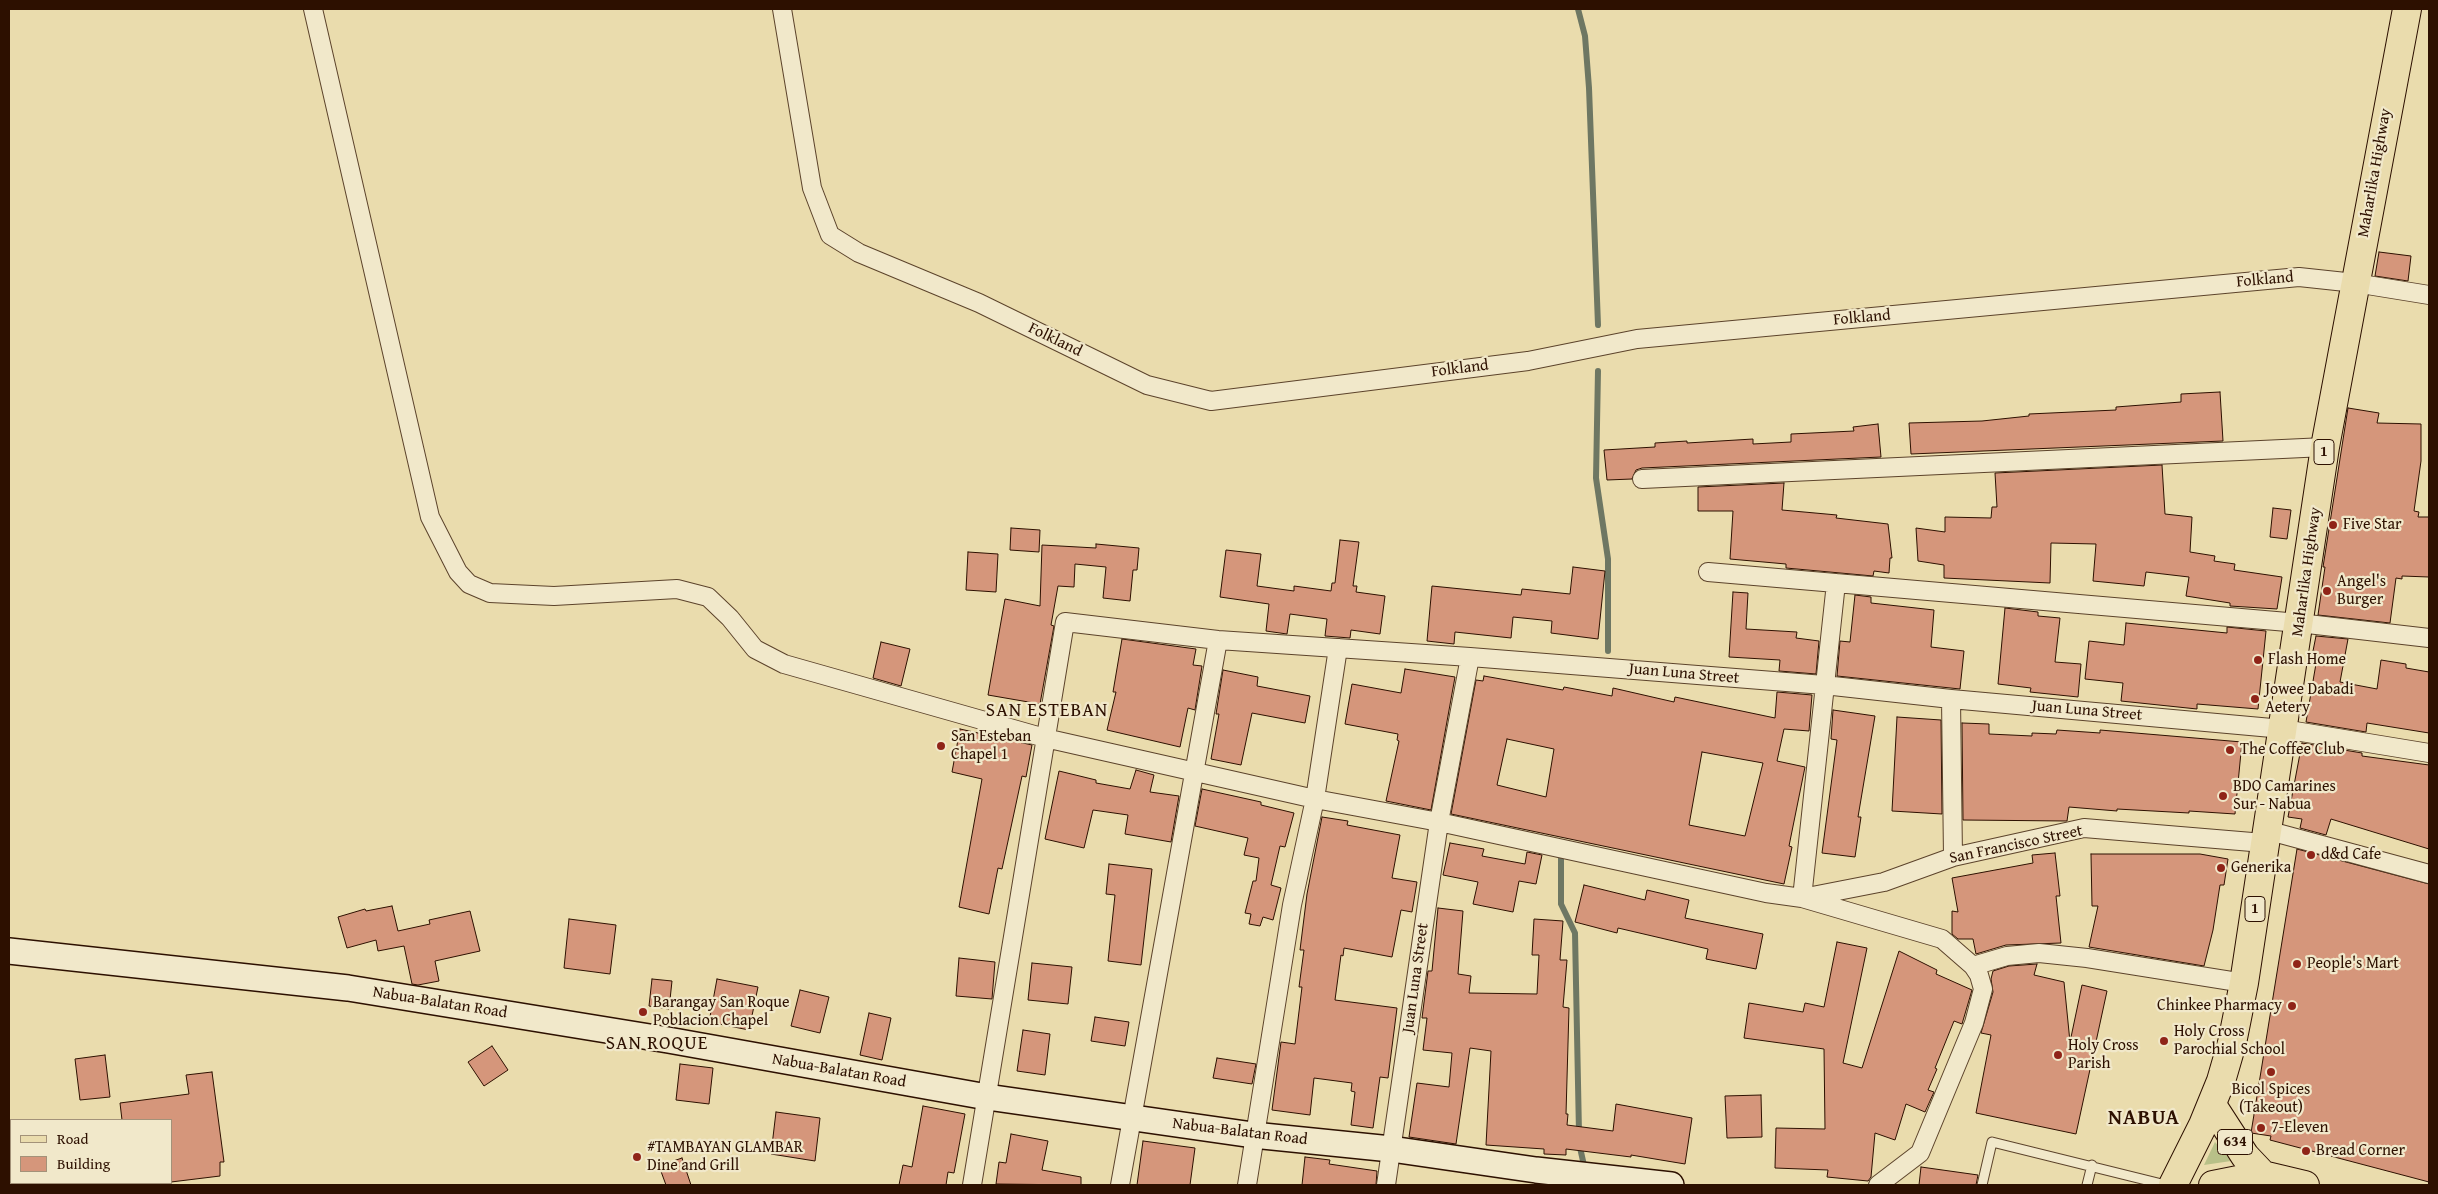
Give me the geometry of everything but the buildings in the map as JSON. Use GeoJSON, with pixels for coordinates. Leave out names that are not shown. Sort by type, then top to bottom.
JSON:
{"type":"FeatureCollection","features":[{"type":"Feature","properties":{"kind":"main road","name":"Maharlika Highway"},"geometry":{"type":"LineString","coordinates":[[2173,1185],[2212,1105],[2232,1043],[2244,983],[2325,447],[2407,9]]}},
{"type":"Feature","properties":{"kind":"main road","name":"Nabua-Balatan Road"},"geometry":{"type":"LineString","coordinates":[[9,952],[348,988],[668,1040],[987,1097],[1254,1134],[1391,1149],[1535,1177],[1572,1174],[1671,1185]]}},
{"type":"Feature","properties":{"kind":"main road","name":"634"},"geometry":{"type":"LineString","coordinates":[[2212,1105],[2245,1156],[2263,1175]]}},
{"type":"Feature","properties":{"kind":"main road","name":"634"},"geometry":{"type":"LineString","coordinates":[[2213,1185],[2263,1175],[2305,1185]]}},
{"type":"Feature","properties":{"kind":"street"},"geometry":{"type":"LineString","coordinates":[[313,9],[430,517],[458,572],[469,584],[490,593],[554,596],[677,589],[708,597],[730,618],[755,649],[784,664],[1045,738],[1315,799],[1439,822],[1766,893],[1802,898],[1942,939],[1973,966],[1979,974],[1983,989],[1974,1023],[1920,1153],[1878,1185]]}},
{"type":"Feature","properties":{"kind":"street","name":"Folkland"},"geometry":{"type":"LineString","coordinates":[[782,9],[812,188],[830,235],[859,253],[979,303],[1147,385],[1211,401],[1528,360],[1637,339],[2299,277],[2355,283],[2429,295]]}},
{"type":"Feature","properties":{"kind":"street"},"geometry":{"type":"LineString","coordinates":[[1642,480],[2325,447]]}},
{"type":"Feature","properties":{"kind":"street"},"geometry":{"type":"LineString","coordinates":[[1708,572],[2299,623],[2429,638]]}},
{"type":"Feature","properties":{"kind":"street"},"geometry":{"type":"LineString","coordinates":[[1802,898],[1836,583]]}},
{"type":"Feature","properties":{"kind":"street"},"geometry":{"type":"LineString","coordinates":[[972,1185],[1065,622],[1218,640],[1470,657]]}},
{"type":"Feature","properties":{"kind":"street"},"geometry":{"type":"LineString","coordinates":[[1120,1185],[1218,640]]}},
{"type":"Feature","properties":{"kind":"street"},"geometry":{"type":"LineString","coordinates":[[1247,1185],[1292,905],[1315,799],[1338,648]]}},
{"type":"Feature","properties":{"kind":"street","name":"Juan Luna Street"},"geometry":{"type":"LineString","coordinates":[[1386,1185],[1439,822],[1470,657],[1824,685],[1950,699],[2283,729],[2429,753]]}},
{"type":"Feature","properties":{"kind":"street"},"geometry":{"type":"LineString","coordinates":[[1950,699],[1953,857]]}},
{"type":"Feature","properties":{"kind":"street","name":"San Francisco Street"},"geometry":{"type":"LineString","coordinates":[[1802,898],[1884,882],[1953,857],[2084,828],[2265,836],[2429,874]]}},
{"type":"Feature","properties":{"kind":"street"},"geometry":{"type":"LineString","coordinates":[[1973,966],[2006,956],[2039,952],[2244,983]]}},
{"type":"Feature","properties":{"kind":"lane"},"geometry":{"type":"LineString","coordinates":[[1982,1185],[1992,1142],[2092,1165],[2166,1185]]}},
{"type":"Feature","properties":{"kind":"lane"},"geometry":{"type":"LineString","coordinates":[[2087,1185],[2092,1165]]}},
{"type":"Feature","properties":{"kind":"green space"},"geometry":{"type":"Polygon","coordinates":[[[2215,1142],[2231,1161],[2204,1165],[2215,1142]]]}},
{"type":"Feature","properties":{"kind":"waterway"},"geometry":{"type":"LineString","coordinates":[[1578,9],[1585,36],[1589,88],[1598,325]]}},
{"type":"Feature","properties":{"kind":"waterway"},"geometry":{"type":"LineString","coordinates":[[1598,371],[1596,478],[1608,559],[1608,651]]}},
{"type":"Feature","properties":{"kind":"waterway"},"geometry":{"type":"LineString","coordinates":[[1561,858],[1561,904],[1575,933],[1579,1133]]}},
{"type":"Feature","properties":{"kind":"waterway"},"geometry":{"type":"LineString","coordinates":[[1579,1143],[1585,1170]]}},
{"type":"Feature","properties":{"kind":"place","name":"Five Star"},"geometry":{"type":"Point","coordinates":[2333,525]}},
{"type":"Feature","properties":{"kind":"place","name":"Angel's Burger"},"geometry":{"type":"Point","coordinates":[2327,591]}},
{"type":"Feature","properties":{"kind":"place","name":"Flash Home"},"geometry":{"type":"Point","coordinates":[2258,660]}},
{"type":"Feature","properties":{"kind":"place","name":"Jowee Dabadi Aetery"},"geometry":{"type":"Point","coordinates":[2255,699]}},
{"type":"Feature","properties":{"kind":"place","name":"San Esteban Chapel 1"},"geometry":{"type":"Point","coordinates":[941,746]}},
{"type":"Feature","properties":{"kind":"place","name":"The Coffee Club"},"geometry":{"type":"Point","coordinates":[2230,750]}},
{"type":"Feature","properties":{"kind":"place","name":"BDO Camarines Sur - Nabua"},"geometry":{"type":"Point","coordinates":[2223,796]}},
{"type":"Feature","properties":{"kind":"place","name":"d&d Cafe"},"geometry":{"type":"Point","coordinates":[2311,855]}},
{"type":"Feature","properties":{"kind":"place","name":"Generika"},"geometry":{"type":"Point","coordinates":[2221,868]}},
{"type":"Feature","properties":{"kind":"place","name":"People's Mart"},"geometry":{"type":"Point","coordinates":[2297,964]}},
{"type":"Feature","properties":{"kind":"place","name":"Chinkee Pharmacy"},"geometry":{"type":"Point","coordinates":[2292,1006]}},
{"type":"Feature","properties":{"kind":"place","name":"Barangay San Roque Poblacion Chapel"},"geometry":{"type":"Point","coordinates":[643,1012]}},
{"type":"Feature","properties":{"kind":"place","name":"Holy Cross Parochial School"},"geometry":{"type":"Point","coordinates":[2164,1041]}},
{"type":"Feature","properties":{"kind":"place","name":"Holy Cross Parish"},"geometry":{"type":"Point","coordinates":[2058,1055]}},
{"type":"Feature","properties":{"kind":"place","name":"Bicol Spices (Takeout)"},"geometry":{"type":"Point","coordinates":[2271,1072]}},
{"type":"Feature","properties":{"kind":"place","name":"7-Eleven"},"geometry":{"type":"Point","coordinates":[2261,1128]}},
{"type":"Feature","properties":{"kind":"place","name":"Bread Corner"},"geometry":{"type":"Point","coordinates":[2306,1151]}},
{"type":"Feature","properties":{"kind":"place","name":"#TAMBAYAN GLAMBAR Dine and Grill"},"geometry":{"type":"Point","coordinates":[637,1157]}},
{"type":"Feature","properties":{"kind":"district","name":"SAN ESTEBAN"},"geometry":{"type":"Point","coordinates":[1047,711]}},
{"type":"Feature","properties":{"kind":"district","name":"SAN ROQUE"},"geometry":{"type":"Point","coordinates":[657,1044]}},
{"type":"Feature","properties":{"kind":"district","name":"NABUA"},"geometry":{"type":"Point","coordinates":[2144,1119]}}]}
